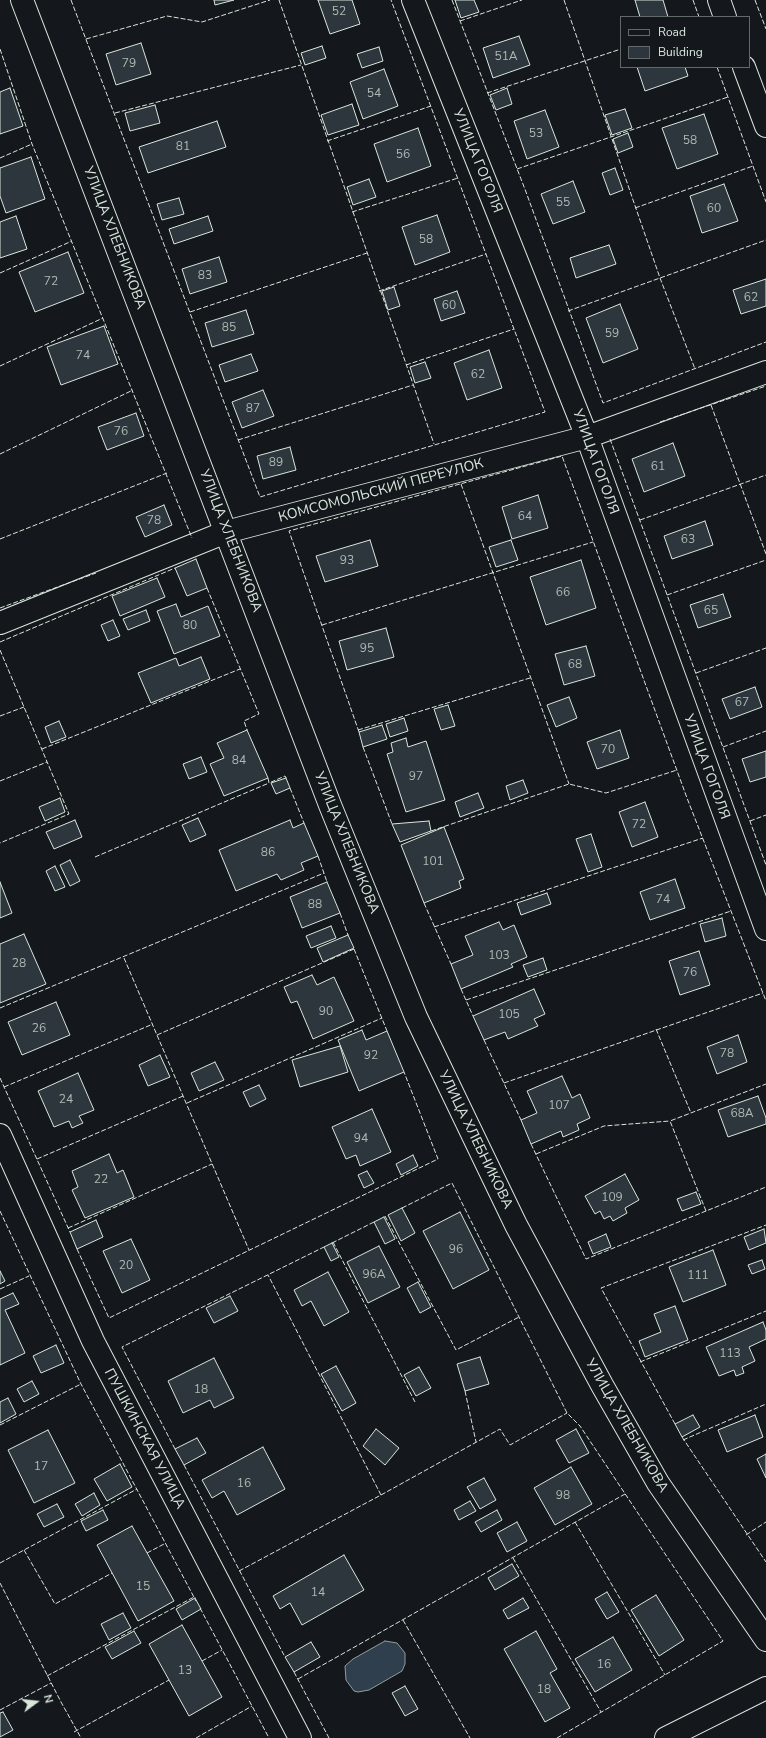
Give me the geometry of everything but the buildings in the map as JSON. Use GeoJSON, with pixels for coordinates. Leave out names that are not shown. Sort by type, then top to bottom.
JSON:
{"type":"FeatureCollection","features":[{"type":"Feature","properties":{"kind":"street","name":"УЛИЦА ХЛЕБНИКОВА"},"geometry":{"type":"LineString","coordinates":[[22,0],[330,805],[416,1017],[509,1212],[598,1378],[652,1474],[766,1640]]}},
{"type":"Feature","properties":{"kind":"street","name":"УЛИЦА ГОГОЛЯ"},"geometry":{"type":"LineString","coordinates":[[413,0],[587,437],[766,929]]}},
{"type":"Feature","properties":{"kind":"street"},"geometry":{"type":"LineString","coordinates":[[719,0],[726,16]]}},
{"type":"Feature","properties":{"kind":"street"},"geometry":{"type":"LineString","coordinates":[[744,68],[766,126]]}},
{"type":"Feature","properties":{"kind":"street","name":"КОМСОМОЛЬСКИЙ ПЕРЕУЛОК"},"geometry":{"type":"LineString","coordinates":[[0,623],[226,532],[587,437],[766,372]]}},
{"type":"Feature","properties":{"kind":"street","name":"ПУШКИНСКАЯ УЛИЦА"},"geometry":{"type":"LineString","coordinates":[[0,1135],[93,1341],[300,1738]]}},
{"type":"Feature","properties":{"kind":"street"},"geometry":{"type":"LineString","coordinates":[[666,1738],[766,1688]]}},
{"type":"Feature","properties":{"kind":"water"},"geometry":{"type":"Polygon","coordinates":[[[385,1641],[397,1643],[405,1653],[405,1664],[402,1671],[369,1690],[358,1692],[354,1691],[346,1680],[345,1666],[353,1659],[385,1641]]]}},
{"type":"Feature","properties":{"kind":"fence"},"geometry":{"type":"LineString","coordinates":[[71,0],[260,497],[545,412],[391,0]]}},
{"type":"Feature","properties":{"kind":"fence"},"geometry":{"type":"LineString","coordinates":[[86,39],[167,16],[202,22],[270,0]]}},
{"type":"Feature","properties":{"kind":"fence"},"geometry":{"type":"LineString","coordinates":[[279,0],[434,444]]}},
{"type":"Feature","properties":{"kind":"fence"},"geometry":{"type":"LineString","coordinates":[[452,0],[526,192],[603,403],[766,342]]}},
{"type":"Feature","properties":{"kind":"fence"},"geometry":{"type":"LineString","coordinates":[[460,21],[522,0]]}},
{"type":"Feature","properties":{"kind":"fence"},"geometry":{"type":"LineString","coordinates":[[564,0],[660,278],[695,369]]}},
{"type":"Feature","properties":{"kind":"fence"},"geometry":{"type":"LineString","coordinates":[[693,0],[699,16]]}},
{"type":"Feature","properties":{"kind":"fence"},"geometry":{"type":"LineString","coordinates":[[755,0],[766,29]]}},
{"type":"Feature","properties":{"kind":"fence"},"geometry":{"type":"LineString","coordinates":[[0,49],[32,144],[192,538]]}},
{"type":"Feature","properties":{"kind":"fence"},"geometry":{"type":"LineString","coordinates":[[487,93],[620,49]]}},
{"type":"Feature","properties":{"kind":"fence"},"geometry":{"type":"LineString","coordinates":[[115,113],[301,65]]}},
{"type":"Feature","properties":{"kind":"fence"},"geometry":{"type":"LineString","coordinates":[[717,68],[766,202]]}},
{"type":"Feature","properties":{"kind":"fence"},"geometry":{"type":"LineString","coordinates":[[517,169],[728,97]]}},
{"type":"Feature","properties":{"kind":"fence"},"geometry":{"type":"LineString","coordinates":[[327,141],[431,106]]}},
{"type":"Feature","properties":{"kind":"fence"},"geometry":{"type":"LineString","coordinates":[[0,158],[32,144]]}},
{"type":"Feature","properties":{"kind":"fence"},"geometry":{"type":"LineString","coordinates":[[635,208],[753,166]]}},
{"type":"Feature","properties":{"kind":"fence"},"geometry":{"type":"LineString","coordinates":[[352,212],[458,178]]}},
{"type":"Feature","properties":{"kind":"fence"},"geometry":{"type":"LineString","coordinates":[[568,311],[766,240]]}},
{"type":"Feature","properties":{"kind":"fence"},"geometry":{"type":"LineString","coordinates":[[0,273],[72,241]]}},
{"type":"Feature","properties":{"kind":"fence"},"geometry":{"type":"LineString","coordinates":[[190,312],[367,253]]}},
{"type":"Feature","properties":{"kind":"fence"},"geometry":{"type":"LineString","coordinates":[[379,291],[486,254]]}},
{"type":"Feature","properties":{"kind":"fence"},"geometry":{"type":"LineString","coordinates":[[0,366],[103,318]]}},
{"type":"Feature","properties":{"kind":"fence"},"geometry":{"type":"LineString","coordinates":[[406,365],[514,329]]}},
{"type":"Feature","properties":{"kind":"fence"},"geometry":{"type":"LineString","coordinates":[[238,440],[413,385]]}},
{"type":"Feature","properties":{"kind":"fence"},"geometry":{"type":"LineString","coordinates":[[660,422],[766,386]]}},
{"type":"Feature","properties":{"kind":"fence"},"geometry":{"type":"LineString","coordinates":[[0,454],[133,390]]}},
{"type":"Feature","properties":{"kind":"fence"},"geometry":{"type":"LineString","coordinates":[[711,405],[766,554]]}},
{"type":"Feature","properties":{"kind":"fence"},"geometry":{"type":"LineString","coordinates":[[610,439],[766,865]]}},
{"type":"Feature","properties":{"kind":"fence"},"geometry":{"type":"LineString","coordinates":[[359,732],[289,531],[562,456],[687,798],[766,1001]]}},
{"type":"Feature","properties":{"kind":"fence"},"geometry":{"type":"LineString","coordinates":[[0,539],[167,473]]}},
{"type":"Feature","properties":{"kind":"fence"},"geometry":{"type":"LineString","coordinates":[[640,520],[766,475]]}},
{"type":"Feature","properties":{"kind":"fence"},"geometry":{"type":"LineString","coordinates":[[461,484],[569,784]]}},
{"type":"Feature","properties":{"kind":"fence"},"geometry":{"type":"LineString","coordinates":[[322,625],[593,542]]}},
{"type":"Feature","properties":{"kind":"fence"},"geometry":{"type":"LineString","coordinates":[[667,595],[766,560]]}},
{"type":"Feature","properties":{"kind":"fence"},"geometry":{"type":"LineString","coordinates":[[0,642],[175,568]]}},
{"type":"Feature","properties":{"kind":"fence"},"geometry":{"type":"LineString","coordinates":[[0,608],[96,573]]}},
{"type":"Feature","properties":{"kind":"fence"},"geometry":{"type":"LineString","coordinates":[[207,588],[259,714],[244,721],[247,730]]}},
{"type":"Feature","properties":{"kind":"fence"},"geometry":{"type":"LineString","coordinates":[[696,673],[766,648]]}},
{"type":"Feature","properties":{"kind":"fence"},"geometry":{"type":"LineString","coordinates":[[0,650],[69,814],[0,843]]}},
{"type":"Feature","properties":{"kind":"fence"},"geometry":{"type":"LineString","coordinates":[[42,749],[240,669]]}},
{"type":"Feature","properties":{"kind":"fence"},"geometry":{"type":"LineString","coordinates":[[358,730],[530,678]]}},
{"type":"Feature","properties":{"kind":"fence"},"geometry":{"type":"LineString","coordinates":[[0,716],[24,707]]}},
{"type":"Feature","properties":{"kind":"fence"},"geometry":{"type":"LineString","coordinates":[[723,747],[766,731]]}},
{"type":"Feature","properties":{"kind":"fence"},"geometry":{"type":"LineString","coordinates":[[363,747],[392,824]]}},
{"type":"Feature","properties":{"kind":"fence"},"geometry":{"type":"LineString","coordinates":[[0,781],[47,762]]}},
{"type":"Feature","properties":{"kind":"fence"},"geometry":{"type":"LineString","coordinates":[[431,831],[569,784],[606,793],[677,770]]}},
{"type":"Feature","properties":{"kind":"fence"},"geometry":{"type":"LineString","coordinates":[[268,778],[269,783],[285,776],[286,778]]}},
{"type":"Feature","properties":{"kind":"fence"},"geometry":{"type":"LineString","coordinates":[[95,857],[269,783]]}},
{"type":"Feature","properties":{"kind":"fence"},"geometry":{"type":"LineString","coordinates":[[290,788],[304,823]]}},
{"type":"Feature","properties":{"kind":"fence"},"geometry":{"type":"LineString","coordinates":[[750,821],[766,815]]}},
{"type":"Feature","properties":{"kind":"fence"},"geometry":{"type":"LineString","coordinates":[[434,927],[703,838]]}},
{"type":"Feature","properties":{"kind":"fence"},"geometry":{"type":"LineString","coordinates":[[318,856],[327,882]]}},
{"type":"Feature","properties":{"kind":"fence"},"geometry":{"type":"LineString","coordinates":[[0,1008],[324,873]]}},
{"type":"Feature","properties":{"kind":"fence"},"geometry":{"type":"LineString","coordinates":[[424,903],[451,964]]}},
{"type":"Feature","properties":{"kind":"fence"},"geometry":{"type":"LineString","coordinates":[[466,1000],[731,911]]}},
{"type":"Feature","properties":{"kind":"fence"},"geometry":{"type":"LineString","coordinates":[[340,913],[348,935]]}},
{"type":"Feature","properties":{"kind":"fence"},"geometry":{"type":"LineString","coordinates":[[354,949],[387,1031]]}},
{"type":"Feature","properties":{"kind":"fence"},"geometry":{"type":"LineString","coordinates":[[157,1035],[354,949]]}},
{"type":"Feature","properties":{"kind":"fence"},"geometry":{"type":"LineString","coordinates":[[124,958],[249,1250]]}},
{"type":"Feature","properties":{"kind":"fence"},"geometry":{"type":"LineString","coordinates":[[461,989],[473,1016]]}},
{"type":"Feature","properties":{"kind":"fence"},"geometry":{"type":"LineString","coordinates":[[504,1083],[763,993]]}},
{"type":"Feature","properties":{"kind":"fence"},"geometry":{"type":"LineString","coordinates":[[187,1103],[382,1018]]}},
{"type":"Feature","properties":{"kind":"fence"},"geometry":{"type":"LineString","coordinates":[[4,1087],[153,1024]]}},
{"type":"Feature","properties":{"kind":"fence"},"geometry":{"type":"LineString","coordinates":[[656,1029],[691,1113]]}},
{"type":"Feature","properties":{"kind":"fence"},"geometry":{"type":"LineString","coordinates":[[484,1040],[521,1120]]}},
{"type":"Feature","properties":{"kind":"fence"},"geometry":{"type":"LineString","coordinates":[[77,1249],[109,1318],[438,1159],[404,1072]]}},
{"type":"Feature","properties":{"kind":"fence"},"geometry":{"type":"LineString","coordinates":[[0,1078],[70,1232]]}},
{"type":"Feature","properties":{"kind":"fence"},"geometry":{"type":"LineString","coordinates":[[706,1211],[670,1121],[766,1084]]}},
{"type":"Feature","properties":{"kind":"fence"},"geometry":{"type":"LineString","coordinates":[[37,1159],[183,1096]]}},
{"type":"Feature","properties":{"kind":"fence"},"geometry":{"type":"LineString","coordinates":[[536,1154],[604,1126],[670,1121]]}},
{"type":"Feature","properties":{"kind":"fence"},"geometry":{"type":"LineString","coordinates":[[531,1144],[586,1259],[766,1187]]}},
{"type":"Feature","properties":{"kind":"fence"},"geometry":{"type":"LineString","coordinates":[[68,1228],[212,1164]]}},
{"type":"Feature","properties":{"kind":"fence"},"geometry":{"type":"LineString","coordinates":[[402,1208],[452,1183],[567,1413],[580,1426],[723,1641],[557,1738]]}},
{"type":"Feature","properties":{"kind":"fence"},"geometry":{"type":"LineString","coordinates":[[0,1211],[81,1384],[196,1601]]}},
{"type":"Feature","properties":{"kind":"fence"},"geometry":{"type":"LineString","coordinates":[[385,1216],[456,1350],[519,1317]]}},
{"type":"Feature","properties":{"kind":"fence"},"geometry":{"type":"LineString","coordinates":[[332,1243],[374,1222]]}},
{"type":"Feature","properties":{"kind":"fence"},"geometry":{"type":"LineString","coordinates":[[675,1424],[601,1288],[766,1225]]}},
{"type":"Feature","properties":{"kind":"fence"},"geometry":{"type":"LineString","coordinates":[[333,1242],[415,1402]]}},
{"type":"Feature","properties":{"kind":"fence"},"geometry":{"type":"LineString","coordinates":[[175,1449],[122,1347],[324,1247]]}},
{"type":"Feature","properties":{"kind":"fence"},"geometry":{"type":"LineString","coordinates":[[239,1571],[381,1495],[268,1275]]}},
{"type":"Feature","properties":{"kind":"fence"},"geometry":{"type":"LineString","coordinates":[[0,1289],[29,1276]]}},
{"type":"Feature","properties":{"kind":"fence"},"geometry":{"type":"LineString","coordinates":[[640,1362],[766,1311]]}},
{"type":"Feature","properties":{"kind":"fence"},"geometry":{"type":"LineString","coordinates":[[0,1425],[81,1384]]}},
{"type":"Feature","properties":{"kind":"fence"},"geometry":{"type":"LineString","coordinates":[[465,1391],[476,1442]]}},
{"type":"Feature","properties":{"kind":"fence"},"geometry":{"type":"LineString","coordinates":[[683,1440],[766,1404]]}},
{"type":"Feature","properties":{"kind":"fence"},"geometry":{"type":"LineString","coordinates":[[381,1495],[500,1429],[510,1445],[567,1413]]}},
{"type":"Feature","properties":{"kind":"fence"},"geometry":{"type":"LineString","coordinates":[[682,1437],[766,1562]]}},
{"type":"Feature","properties":{"kind":"fence"},"geometry":{"type":"LineString","coordinates":[[184,1465],[285,1657]]}},
{"type":"Feature","properties":{"kind":"fence"},"geometry":{"type":"LineString","coordinates":[[0,1563],[137,1489]]}},
{"type":"Feature","properties":{"kind":"fence"},"geometry":{"type":"LineString","coordinates":[[298,1679],[625,1494]]}},
{"type":"Feature","properties":{"kind":"fence"},"geometry":{"type":"LineString","coordinates":[[575,1522],[665,1675]]}},
{"type":"Feature","properties":{"kind":"fence"},"geometry":{"type":"LineString","coordinates":[[746,1535],[766,1522]]}},
{"type":"Feature","properties":{"kind":"fence"},"geometry":{"type":"LineString","coordinates":[[147,1553],[166,1543]]}},
{"type":"Feature","properties":{"kind":"fence"},"geometry":{"type":"LineString","coordinates":[[24,1550],[55,1604],[112,1573]]}},
{"type":"Feature","properties":{"kind":"fence"},"geometry":{"type":"LineString","coordinates":[[513,1558],[601,1712]]}},
{"type":"Feature","properties":{"kind":"fence"},"geometry":{"type":"LineString","coordinates":[[0,1583],[81,1738]]}},
{"type":"Feature","properties":{"kind":"fence"},"geometry":{"type":"LineString","coordinates":[[47,1676],[194,1597]]}},
{"type":"Feature","properties":{"kind":"fence"},"geometry":{"type":"LineString","coordinates":[[200,1608],[269,1738]]}},
{"type":"Feature","properties":{"kind":"fence"},"geometry":{"type":"LineString","coordinates":[[403,1620],[470,1738]]}},
{"type":"Feature","properties":{"kind":"fence"},"geometry":{"type":"LineString","coordinates":[[202,1661],[222,1650]]}},
{"type":"Feature","properties":{"kind":"fence"},"geometry":{"type":"LineString","coordinates":[[294,1672],[329,1738]]}},
{"type":"Feature","properties":{"kind":"fence"},"geometry":{"type":"LineString","coordinates":[[74,1732],[169,1680]]}},
{"type":"Feature","properties":{"kind":"fence"},"geometry":{"type":"LineString","coordinates":[[0,1710],[51,1683]]}},
{"type":"Feature","properties":{"kind":"fence"},"geometry":{"type":"LineString","coordinates":[[196,1738],[252,1706]]}}]}
